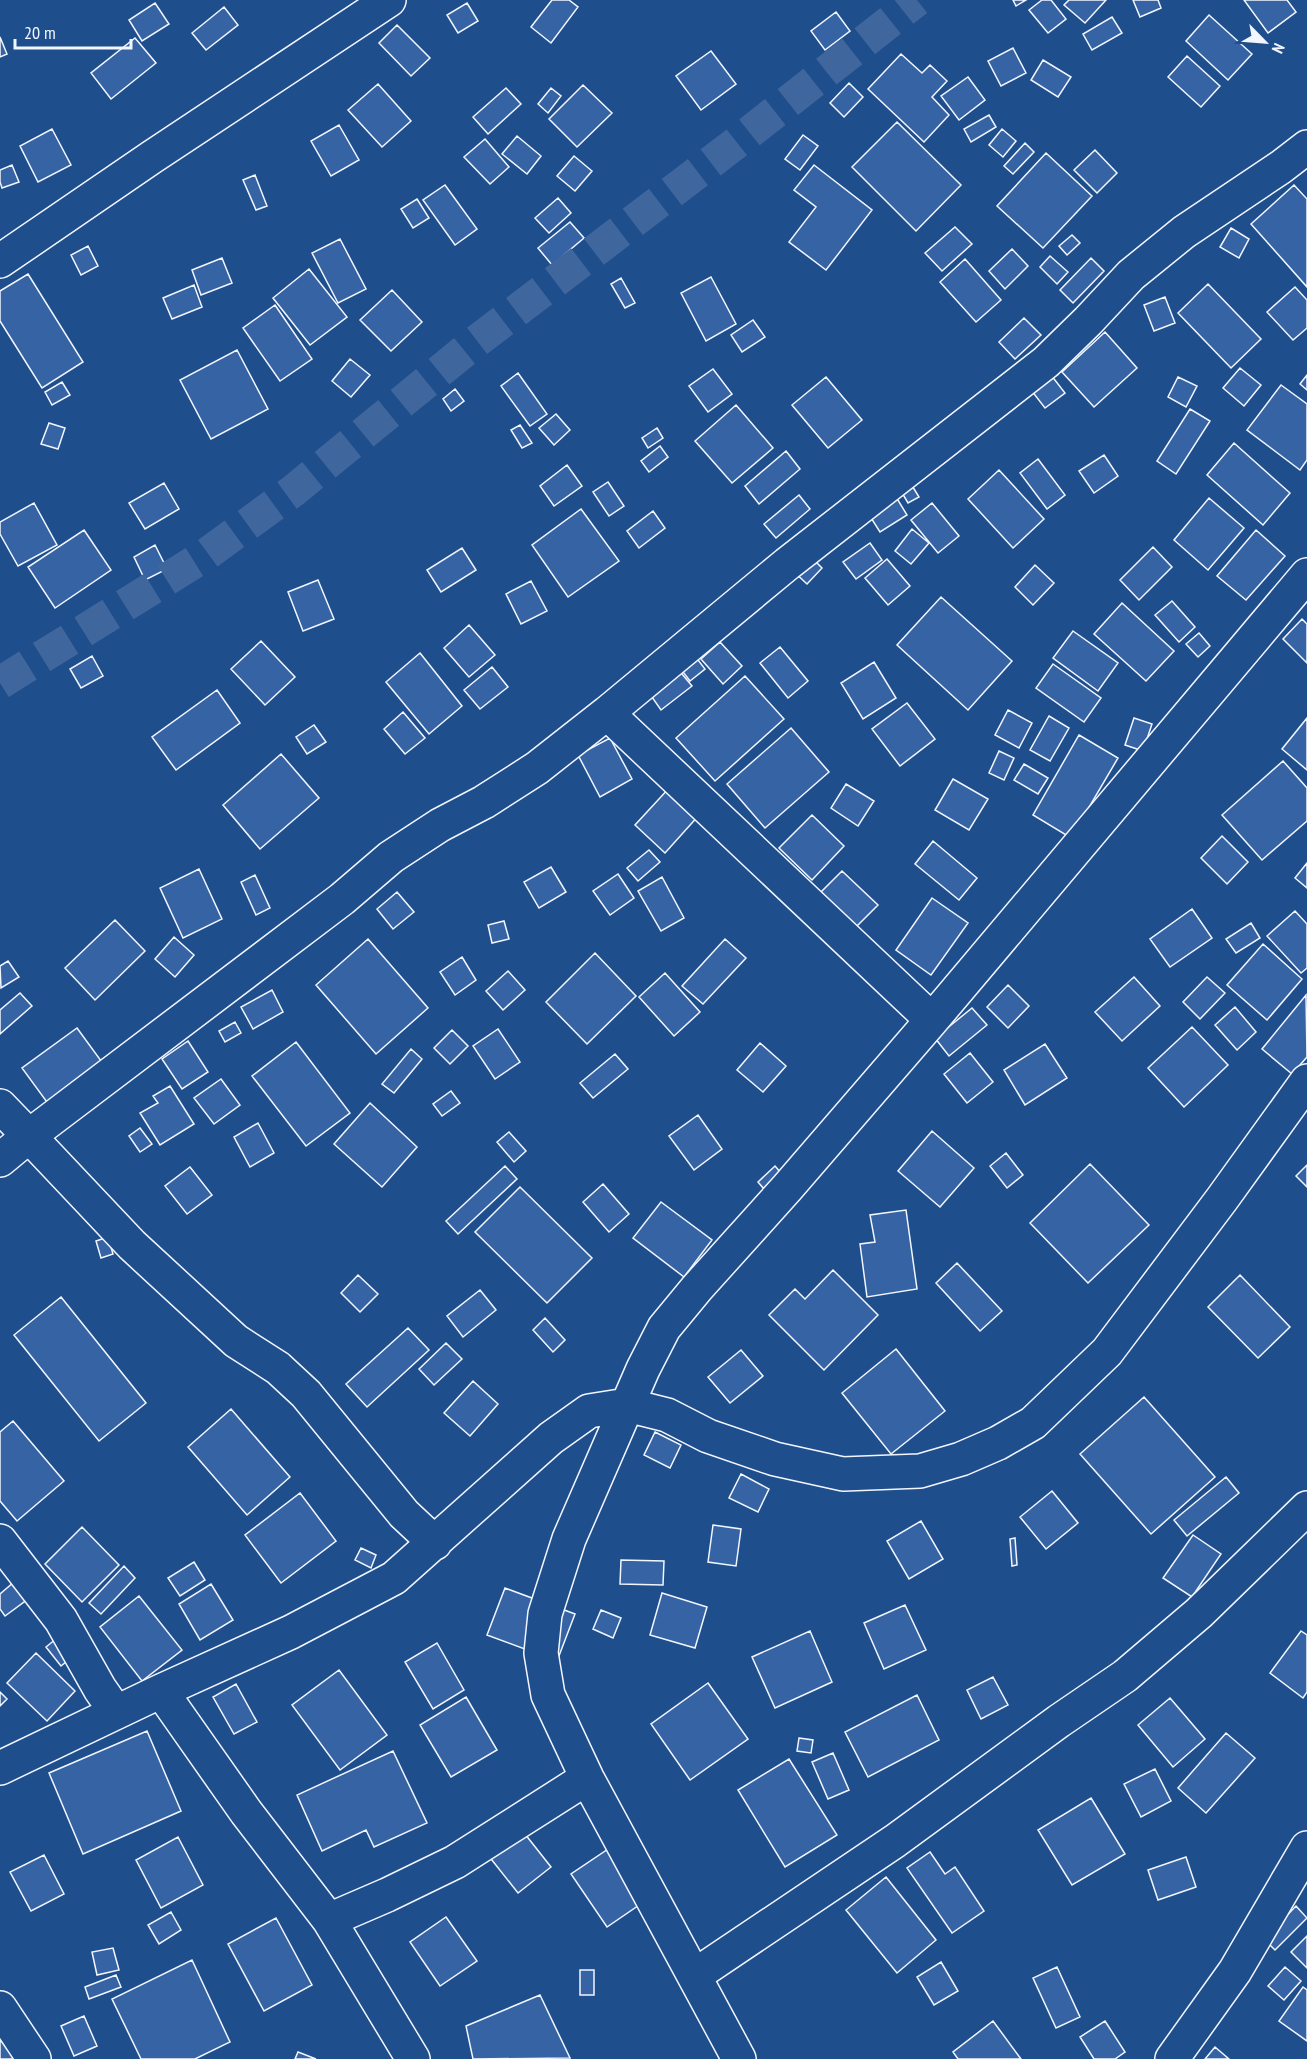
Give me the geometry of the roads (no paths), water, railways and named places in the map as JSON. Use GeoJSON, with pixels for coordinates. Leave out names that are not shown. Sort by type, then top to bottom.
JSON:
{"type":"FeatureCollection","features":[{"type":"Feature","properties":{"kind":"street"},"geometry":{"type":"LineString","coordinates":[[0,261],[389,0]]}},
{"type":"Feature","properties":{"kind":"street"},"geometry":{"type":"LineString","coordinates":[[0,1160],[342,899],[391,857],[440,825],[484,802],[537,768],[787,564],[1046,362],[1131,275],[1149,260],[1184,232],[1307,147]]}},
{"type":"Feature","properties":{"kind":"street"},"geometry":{"type":"LineString","coordinates":[[739,2059],[587,1778],[548,1695],[541,1653],[545,1614],[569,1539],[643,1369],[664,1328],[932,1020],[1307,575]]}},
{"type":"Feature","properties":{"kind":"street"},"geometry":{"type":"LineString","coordinates":[[606,713],[932,1020]]}},
{"type":"Feature","properties":{"kind":"street"},"geometry":{"type":"LineString","coordinates":[[0,1768],[291,1632],[394,1578],[551,1438],[589,1412],[627,1405],[667,1415],[708,1436],[774,1459],[843,1474],[920,1471],[961,1459],[998,1443],[1033,1423],[1107,1352],[1307,1081]]}},
{"type":"Feature","properties":{"kind":"street"},"geometry":{"type":"LineString","coordinates":[[0,1106],[132,1245],[236,1341],[278,1368],[306,1394],[404,1514],[435,1543]]}},
{"type":"Feature","properties":{"kind":"street"},"geometry":{"type":"LineString","coordinates":[[694,1976],[896,1841],[1059,1721],[1125,1676],[1199,1613],[1307,1508]]}},
{"type":"Feature","properties":{"kind":"street"},"geometry":{"type":"LineString","coordinates":[[0,1541],[60,1620],[116,1712]]}},
{"type":"Feature","properties":{"kind":"street"},"geometry":{"type":"LineString","coordinates":[[161,1691],[246,1812],[330,1920],[413,2059]]}},
{"type":"Feature","properties":{"kind":"street"},"geometry":{"type":"LineString","coordinates":[[330,1920],[455,1862],[587,1778]]}},
{"type":"Feature","properties":{"kind":"street"},"geometry":{"type":"LineString","coordinates":[[1172,2059],[1235,1971],[1307,1848]]}},
{"type":"Feature","properties":{"kind":"street"},"geometry":{"type":"LineString","coordinates":[[0,2008],[34,2059]]}},
{"type":"Feature","properties":{"kind":"tunnel"},"geometry":{"type":"LineString","coordinates":[[0,683],[204,556],[293,491],[473,344],[736,143],[917,0]]}}]}
